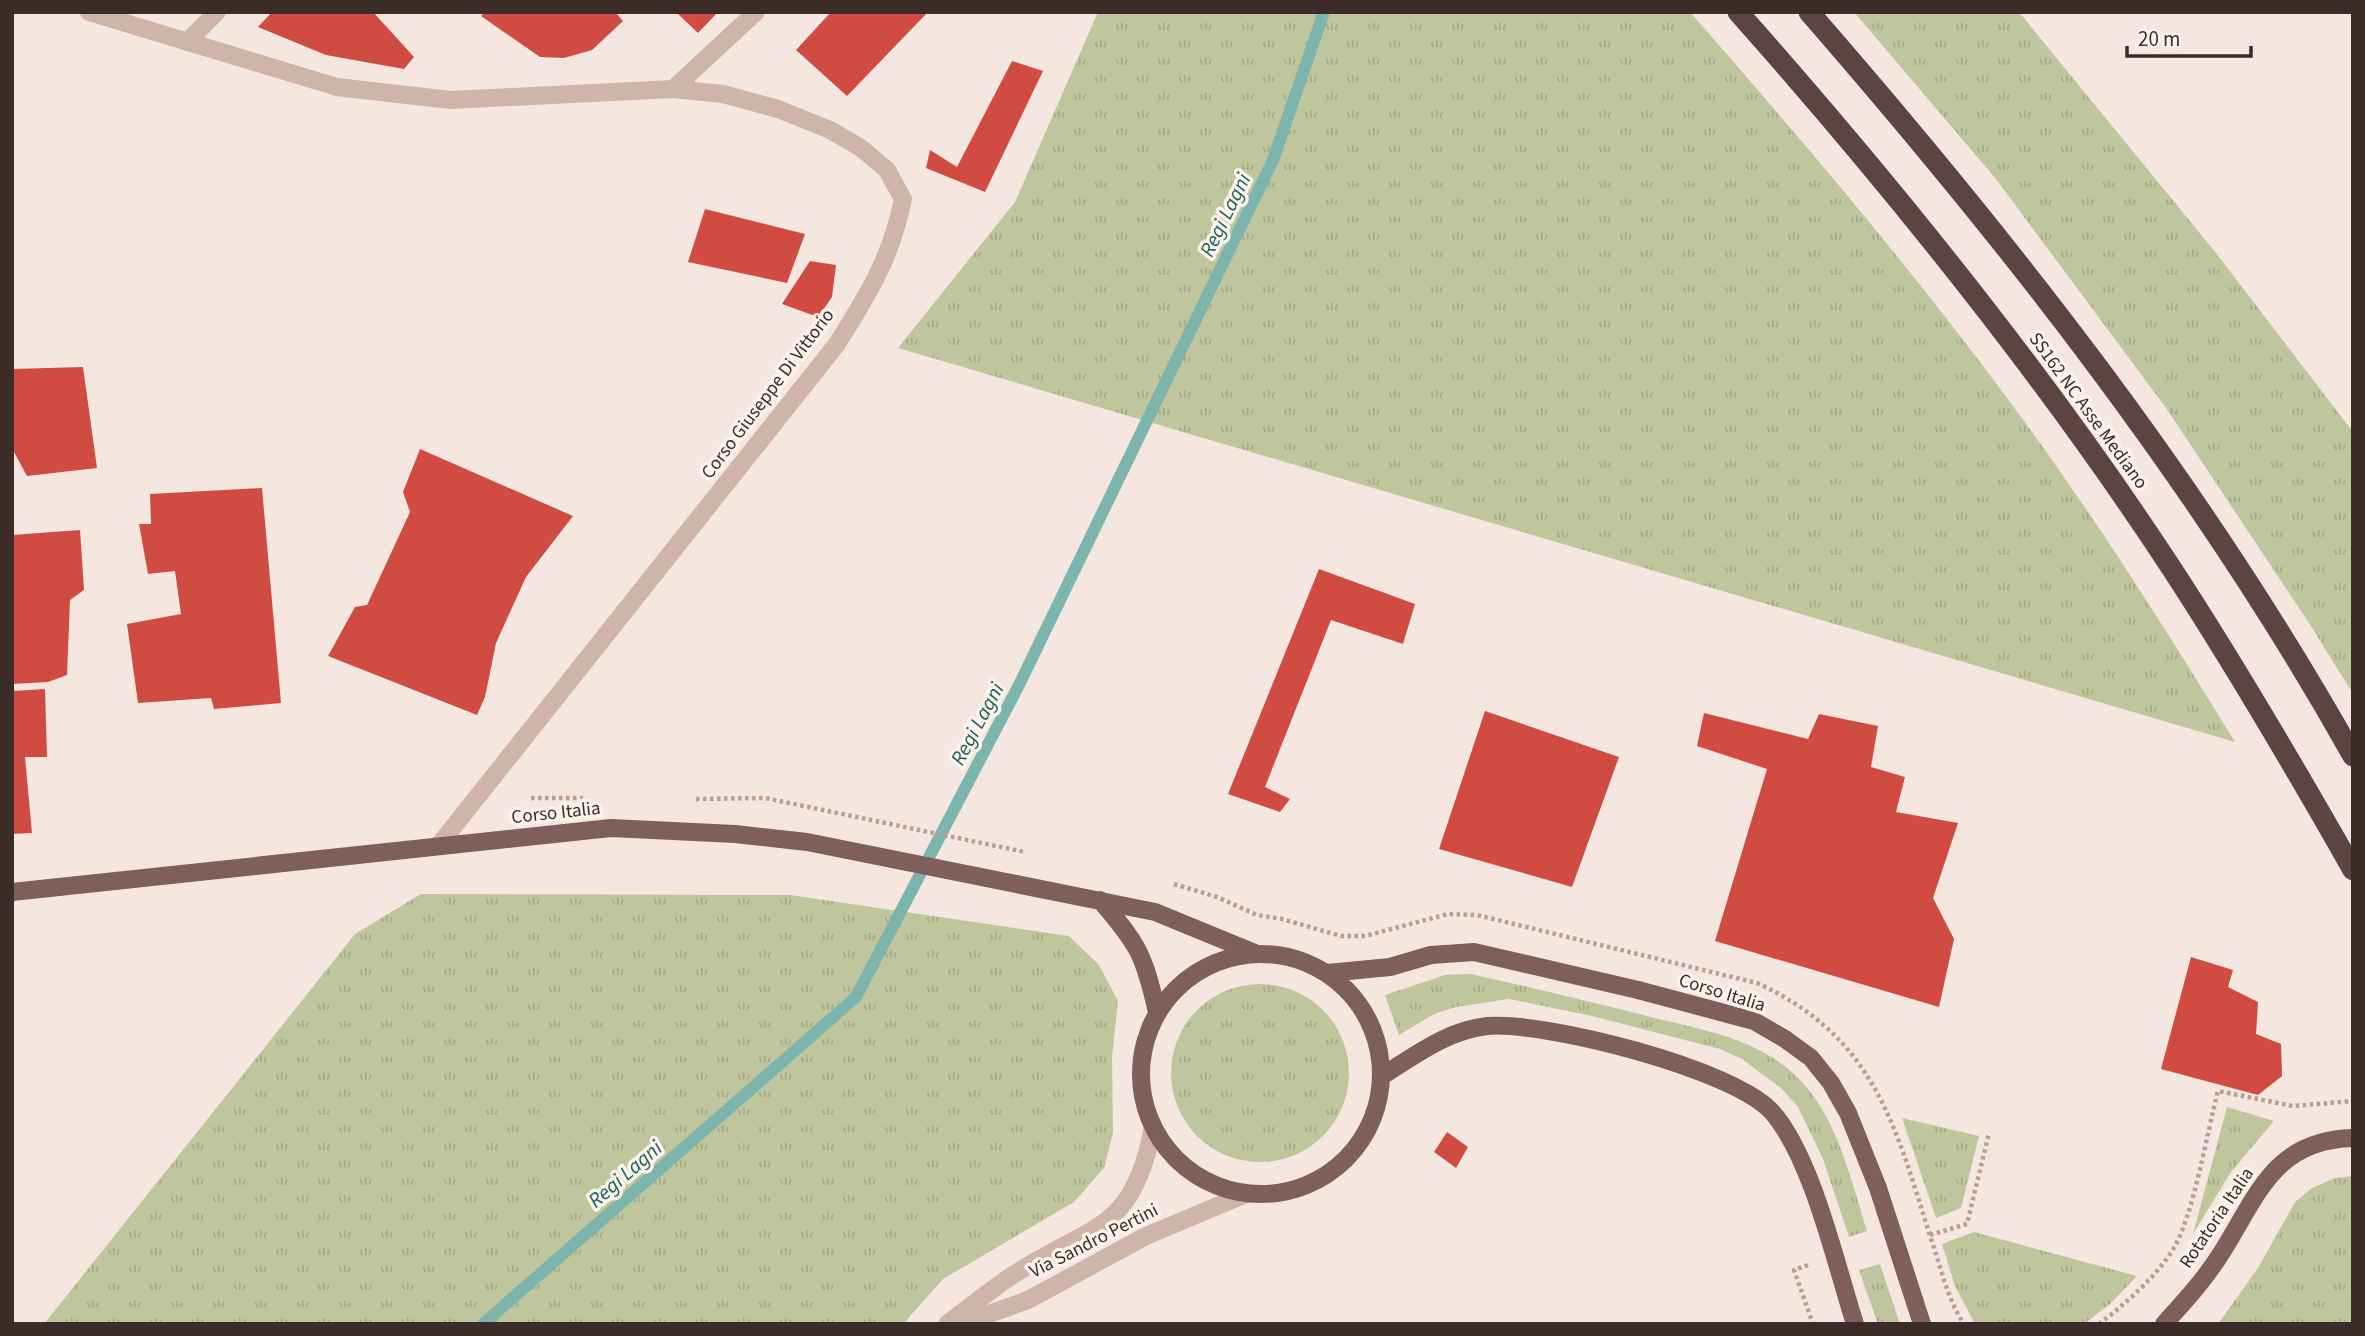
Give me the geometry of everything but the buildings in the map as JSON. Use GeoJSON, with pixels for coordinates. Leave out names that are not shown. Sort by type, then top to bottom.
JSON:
{"type":"FeatureCollection","features":[{"type":"Feature","properties":{"kind":"highway","name":"SS162 NC Asse Mediano"},"geometry":{"type":"LineString","coordinates":[[1738,12],[1841,130],[2032,371],[2171,568],[2266,718],[2353,870]]}},
{"type":"Feature","properties":{"kind":"highway","name":"SS162 NC Asse Mediano"},"geometry":{"type":"LineString","coordinates":[[1809,12],[1984,217],[2081,344],[2253,590],[2353,756]]}},
{"type":"Feature","properties":{"kind":"main road","name":"Corso Italia"},"geometry":{"type":"LineString","coordinates":[[12,892],[611,828],[735,834],[807,842],[1155,912],[1255,953],[1293,957],[1328,973],[1357,1000],[1376,1036],[1382,1076],[1375,1116],[1354,1151],[1324,1178],[1286,1193],[1246,1194],[1208,1182],[1175,1159],[1153,1126],[1142,1088],[1143,1049],[1157,1012],[1182,982],[1216,961],[1255,953]]}},
{"type":"Feature","properties":{"kind":"main road"},"geometry":{"type":"LineString","coordinates":[[1100,900],[1134,939],[1145,961],[1157,1012]]}},
{"type":"Feature","properties":{"kind":"main road","name":"Corso Italia"},"geometry":{"type":"LineString","coordinates":[[1328,973],[1390,967],[1431,955],[1474,951],[1638,989],[1754,1021],[1785,1039],[1811,1058],[1831,1083],[1848,1113],[1878,1188],[1922,1324]]}},
{"type":"Feature","properties":{"kind":"main road"},"geometry":{"type":"LineString","coordinates":[[1382,1076],[1446,1038],[1485,1026],[1524,1027],[1630,1050],[1695,1069],[1737,1086],[1771,1110],[1789,1135],[1808,1177],[1855,1324]]}},
{"type":"Feature","properties":{"kind":"main road","name":"Rotatoria Italia"},"geometry":{"type":"LineString","coordinates":[[2164,1324],[2222,1253],[2261,1183],[2304,1148],[2333,1139],[2353,1138]]}},
{"type":"Feature","properties":{"kind":"street","name":"Corso Giuseppe Di Vittorio"},"geometry":{"type":"LineString","coordinates":[[89,12],[337,87],[450,100],[673,89],[723,94],[778,109],[830,130],[860,148],[887,170],[903,199],[895,238],[870,291],[837,344],[439,845]]}},
{"type":"Feature","properties":{"kind":"street"},"geometry":{"type":"LineString","coordinates":[[187,43],[217,12]]}},
{"type":"Feature","properties":{"kind":"street"},"geometry":{"type":"LineString","coordinates":[[673,89],[756,12]]}},
{"type":"Feature","properties":{"kind":"street","name":"Via Sandro Pertini"},"geometry":{"type":"LineString","coordinates":[[947,1324],[1013,1275],[1087,1236],[1110,1218],[1133,1194],[1146,1163],[1153,1126]]}},
{"type":"Feature","properties":{"kind":"street","name":"Via Sandro Pertini"},"geometry":{"type":"LineString","coordinates":[[961,1324],[1028,1300],[1146,1236],[1246,1194]]}},
{"type":"Feature","properties":{"kind":"path"},"geometry":{"type":"LineString","coordinates":[[810,805],[1033,853]]}},
{"type":"Feature","properties":{"kind":"path"},"geometry":{"type":"LineString","coordinates":[[2099,1324],[2133,1296],[2172,1251],[2182,1229],[2218,1091],[2293,1106],[2353,1101]]}},
{"type":"Feature","properties":{"kind":"path"},"geometry":{"type":"LineString","coordinates":[[1930,1235],[1966,1224],[1989,1133]]}},
{"type":"Feature","properties":{"kind":"path"},"geometry":{"type":"LineString","coordinates":[[1794,1270],[1812,1324]]}},
{"type":"Feature","properties":{"kind":"green space"},"geometry":{"type":"Polygon","coordinates":[[[1098,12],[1690,12],[1856,206],[2013,406],[2128,572],[2235,742],[898,348],[1015,202],[1098,12]]]}},
{"type":"Feature","properties":{"kind":"green space"},"geometry":{"type":"Polygon","coordinates":[[[1854,12],[2019,12],[2216,253],[2353,432],[2353,694],[2166,408],[1996,179],[1854,12]]]}},
{"type":"Feature","properties":{"kind":"green space"},"geometry":{"type":"Polygon","coordinates":[[[421,894],[790,895],[1069,936],[1099,965],[1118,1001],[1112,1057],[1113,1133],[1104,1168],[1074,1202],[943,1279],[903,1324],[44,1324],[355,934],[421,894]]]}},
{"type":"Feature","properties":{"kind":"green space"},"geometry":{"type":"Polygon","coordinates":[[[1470,974],[1712,1032],[1750,1046],[1785,1066],[1814,1097],[1834,1132],[1867,1231],[1849,1237],[1823,1159],[1798,1107],[1782,1089],[1742,1059],[1720,1049],[1592,1016],[1509,999],[1456,1007],[1434,1014],[1399,1035],[1385,995],[1445,975],[1470,974]]]}},
{"type":"Feature","properties":{"kind":"green space"},"geometry":{"type":"Polygon","coordinates":[[[1260,984],[1294,991],[1323,1010],[1342,1039],[1349,1073],[1342,1107],[1323,1136],[1294,1155],[1260,1162],[1226,1155],[1197,1136],[1178,1107],[1171,1073],[1178,1039],[1197,1010],[1226,991],[1260,984]]]}},
{"type":"Feature","properties":{"kind":"green space"},"geometry":{"type":"Polygon","coordinates":[[[2227,1107],[2274,1121],[2231,1172],[2193,1234],[2227,1107]]]}},
{"type":"Feature","properties":{"kind":"green space"},"geometry":{"type":"Polygon","coordinates":[[[1902,1118],[1979,1136],[1961,1208],[1936,1218],[1902,1118]]]}},
{"type":"Feature","properties":{"kind":"green space"},"geometry":{"type":"Polygon","coordinates":[[[2353,1176],[2353,1324],[2218,1324],[2258,1268],[2295,1202],[2312,1188],[2335,1178],[2353,1176]]]}},
{"type":"Feature","properties":{"kind":"green space"},"geometry":{"type":"Polygon","coordinates":[[[1974,1232],[2137,1276],[2110,1304],[2084,1324],[1975,1324],[1955,1286],[1942,1244],[1974,1232]]]}},
{"type":"Feature","properties":{"kind":"green space"},"geometry":{"type":"Polygon","coordinates":[[[1880,1264],[1900,1324],[1878,1324],[1859,1270],[1880,1264]]]}},
{"type":"Feature","properties":{"kind":"waterway","name":"Regi Lagni"},"geometry":{"type":"LineString","coordinates":[[483,1324],[856,997],[1019,685],[1273,160],[1324,12]]}}]}
